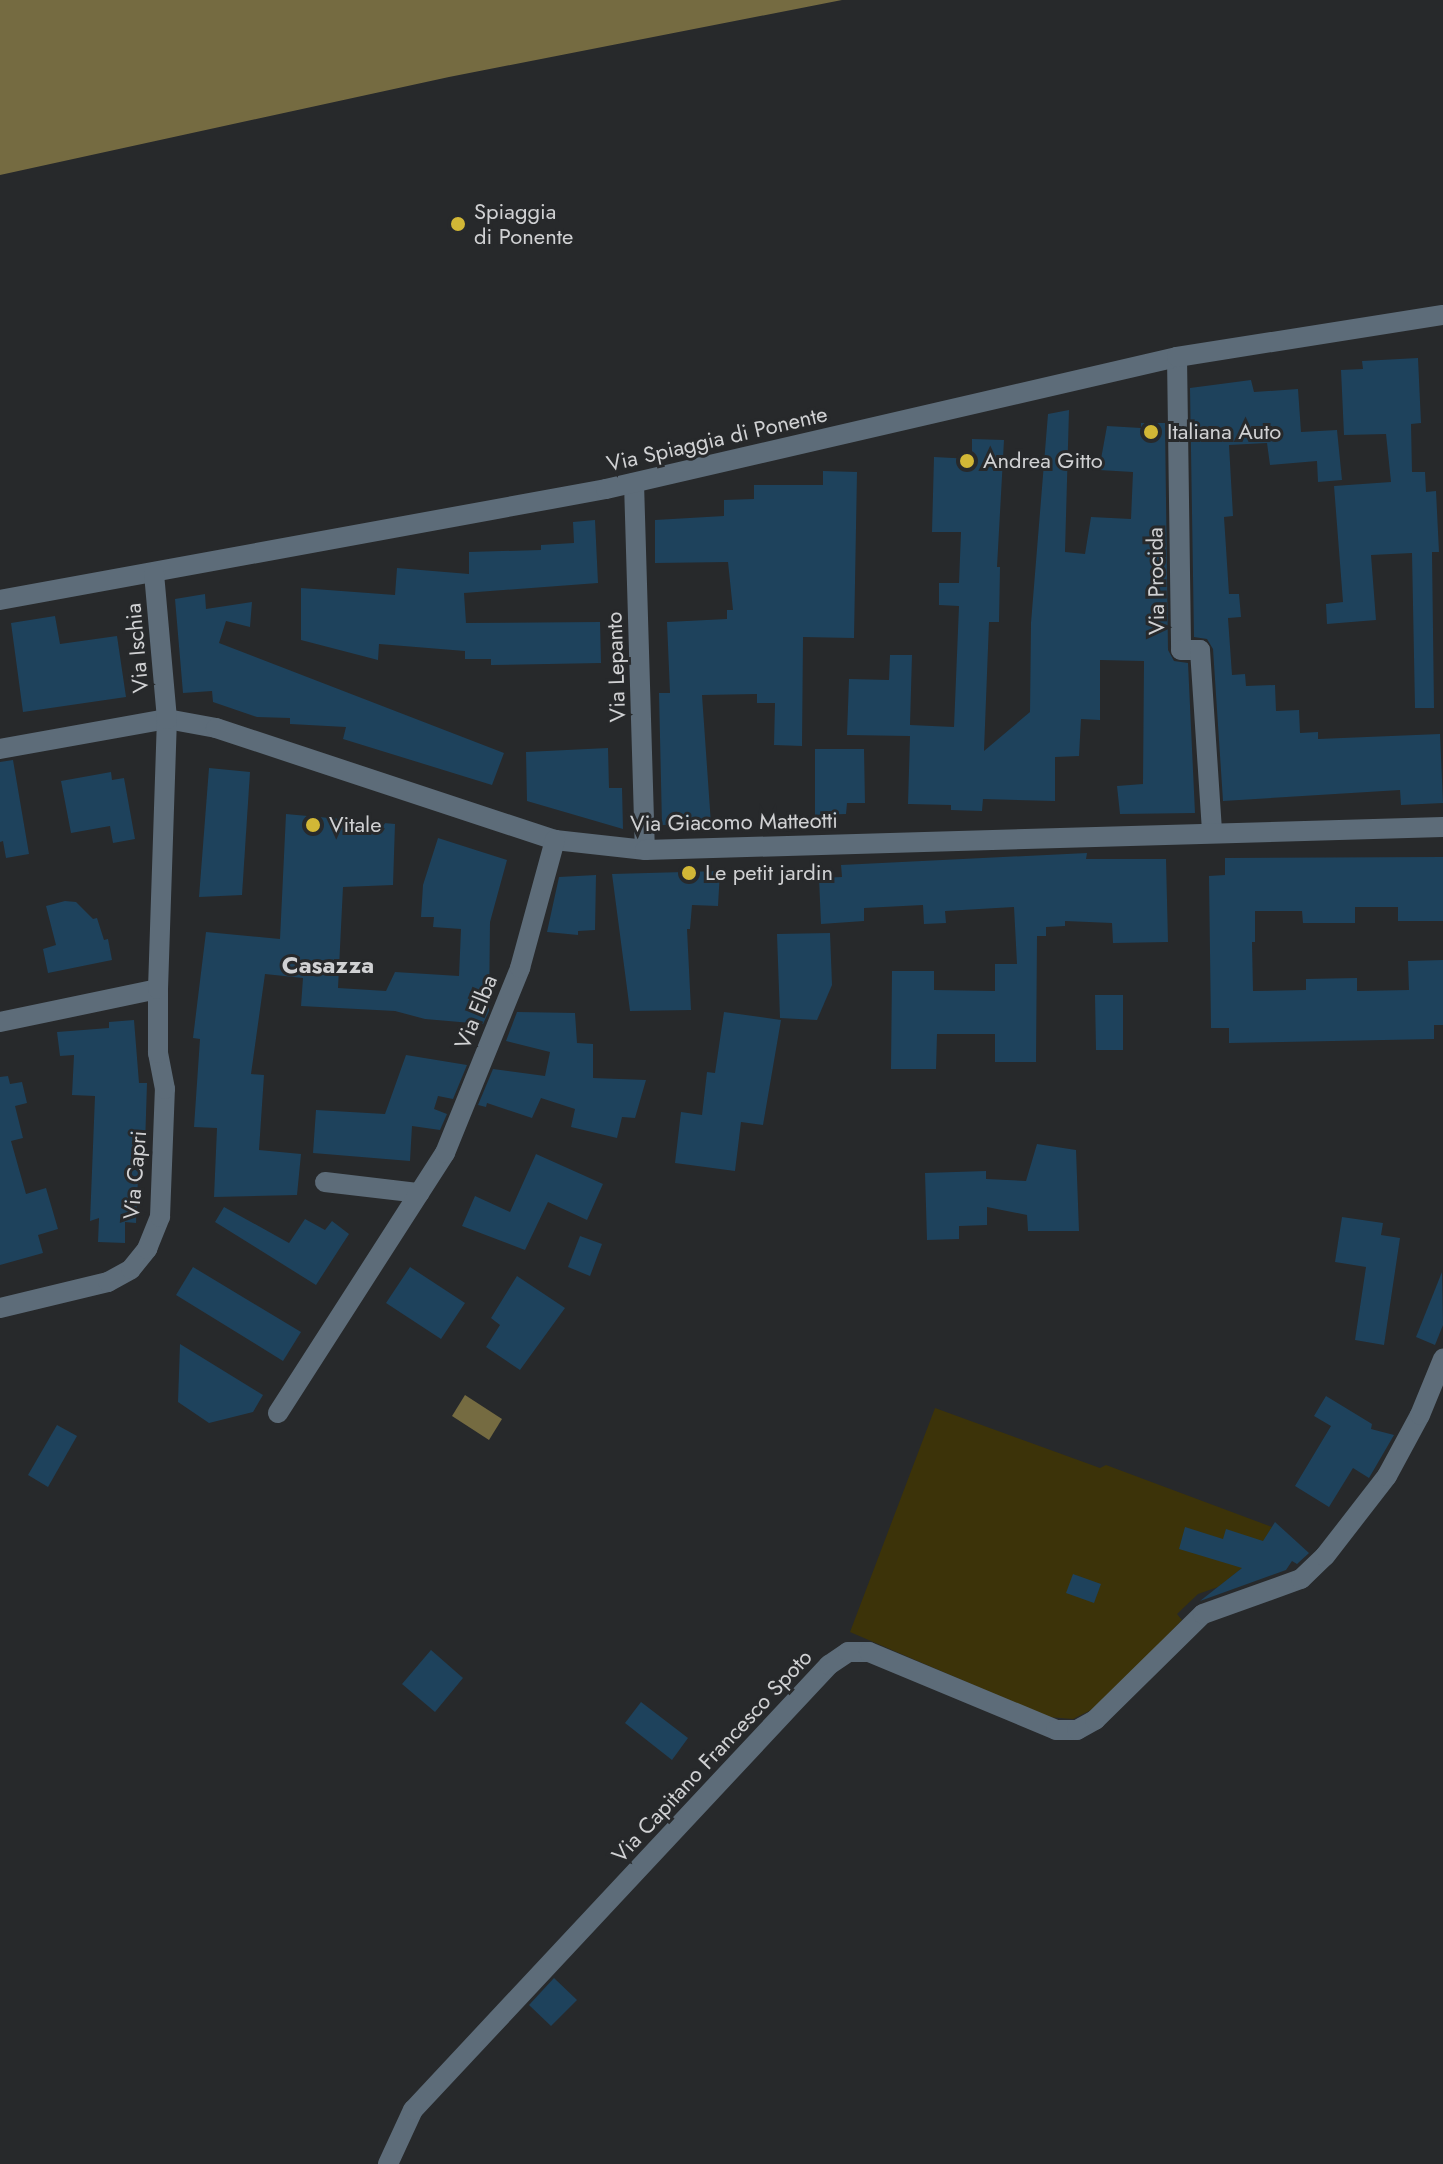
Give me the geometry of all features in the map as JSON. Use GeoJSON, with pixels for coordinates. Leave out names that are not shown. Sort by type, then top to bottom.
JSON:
{"type":"FeatureCollection","features":[{"type":"Feature","properties":{"kind":"street","name":"Via Spiaggia di Ponente"},"geometry":{"type":"LineString","coordinates":[[0,600],[634,483],[1177,357],[1443,315]]}},
{"type":"Feature","properties":{"kind":"street","name":"Via Procida"},"geometry":{"type":"LineString","coordinates":[[1177,357],[1181,650],[1200,650],[1212,832]]}},
{"type":"Feature","properties":{"kind":"street","name":"Via Lepanto"},"geometry":{"type":"LineString","coordinates":[[634,483],[645,850]]}},
{"type":"Feature","properties":{"kind":"street","name":"Via Ischia"},"geometry":{"type":"LineString","coordinates":[[154,573],[167,719]]}},
{"type":"Feature","properties":{"kind":"street","name":"Via Giacomo Matteotti"},"geometry":{"type":"LineString","coordinates":[[0,749],[167,719],[216,728],[555,840],[645,850],[1443,827]]}},
{"type":"Feature","properties":{"kind":"street","name":"Via Capri"},"geometry":{"type":"LineString","coordinates":[[0,1308],[108,1282],[131,1269],[147,1249],[160,1217],[165,1089],[158,1053],[158,989],[167,719]]}},
{"type":"Feature","properties":{"kind":"street","name":"Via Elba"},"geometry":{"type":"LineString","coordinates":[[278,1413],[445,1153],[520,968],[555,840]]}},
{"type":"Feature","properties":{"kind":"street"},"geometry":{"type":"LineString","coordinates":[[0,1022],[158,989]]}},
{"type":"Feature","properties":{"kind":"street"},"geometry":{"type":"LineString","coordinates":[[325,1182],[419,1193]]}},
{"type":"Feature","properties":{"kind":"street","name":"Via Capitano Francesco Spoto"},"geometry":{"type":"LineString","coordinates":[[388,2164],[413,2110],[829,1665],[848,1652],[869,1652],[1056,1730],[1077,1730],[1095,1720],[1203,1614],[1301,1579],[1325,1556],[1387,1476],[1420,1415],[1443,1359]]}},
{"type":"Feature","properties":{"kind":"shaded area"},"geometry":{"type":"Polygon","coordinates":[[[0,0],[842,0],[449,77],[0,175],[0,0]]]}},
{"type":"Feature","properties":{"kind":"shaded area"},"geometry":{"type":"Polygon","coordinates":[[[465,1395],[502,1419],[489,1440],[452,1416],[465,1395]]]}},
{"type":"Feature","properties":{"kind":"shaded area"},"geometry":{"type":"Polygon","coordinates":[[[935,1408],[1100,1468],[1106,1465],[1272,1527],[1251,1561],[1218,1587],[1198,1594],[1177,1614],[1182,1620],[1099,1706],[1073,1719],[1048,1717],[850,1632],[935,1408]]]}},
{"type":"Feature","properties":{"kind":"building"},"geometry":{"type":"Polygon","coordinates":[[[1418,358],[1421,423],[1411,424],[1412,472],[1425,472],[1426,492],[1436,491],[1439,552],[1432,552],[1434,708],[1415,708],[1412,553],[1371,555],[1376,620],[1327,624],[1326,604],[1343,602],[1334,486],[1391,482],[1386,434],[1344,435],[1341,370],[1363,369],[1362,361],[1418,358]]]}},
{"type":"Feature","properties":{"kind":"building"},"geometry":{"type":"Polygon","coordinates":[[[1251,380],[1254,392],[1298,389],[1301,432],[1337,430],[1342,480],[1318,482],[1317,461],[1270,465],[1267,443],[1229,445],[1233,516],[1224,517],[1229,594],[1239,594],[1241,617],[1228,618],[1232,675],[1245,674],[1246,686],[1275,685],[1276,711],[1299,710],[1300,733],[1318,732],[1318,739],[1440,734],[1443,803],[1401,805],[1400,790],[1223,801],[1213,649],[1207,639],[1194,637],[1190,388],[1251,380]]]}},
{"type":"Feature","properties":{"kind":"building"},"geometry":{"type":"Polygon","coordinates":[[[1069,410],[1065,552],[1085,554],[1091,517],[1131,519],[1133,472],[1099,470],[1107,426],[1141,428],[1141,423],[1165,423],[1168,650],[1174,661],[1188,663],[1195,813],[1120,814],[1117,786],[1143,784],[1144,661],[1100,660],[1100,720],[1081,719],[1079,756],[1055,757],[1055,801],[983,799],[982,811],[951,810],[951,805],[908,804],[910,736],[847,735],[849,679],[889,680],[890,655],[912,655],[910,725],[954,727],[959,606],[939,605],[939,583],[959,583],[961,532],[932,532],[934,457],[972,459],[972,439],[1004,440],[997,567],[1000,567],[999,622],[989,622],[984,751],[1030,712],[1031,623],[1048,414],[1069,410]]]}},
{"type":"Feature","properties":{"kind":"building"},"geometry":{"type":"Polygon","coordinates":[[[823,471],[857,472],[854,638],[803,637],[802,746],[774,745],[775,703],[757,703],[757,694],[702,695],[711,824],[662,825],[659,693],[670,693],[667,622],[727,619],[727,610],[733,610],[728,562],[655,563],[655,520],[724,516],[724,500],[754,499],[754,485],[823,485],[823,471]]]}},
{"type":"Feature","properties":{"kind":"building"},"geometry":{"type":"Polygon","coordinates":[[[595,520],[598,583],[464,593],[466,623],[600,622],[601,663],[491,665],[491,659],[465,659],[465,651],[379,644],[378,660],[301,640],[301,588],[395,595],[397,568],[469,574],[469,552],[541,550],[541,545],[574,543],[573,522],[595,520]]]}},
{"type":"Feature","properties":{"kind":"building"},"geometry":{"type":"Polygon","coordinates":[[[205,594],[206,609],[252,602],[250,627],[226,621],[219,643],[504,753],[492,785],[343,739],[346,727],[290,724],[290,718],[257,717],[213,702],[212,691],[183,693],[175,599],[205,594]]]}},
{"type":"Feature","properties":{"kind":"building"},"geometry":{"type":"Polygon","coordinates":[[[55,616],[60,644],[117,636],[126,697],[23,712],[11,623],[55,616]]]}},
{"type":"Feature","properties":{"kind":"building"},"geometry":{"type":"Polygon","coordinates":[[[608,748],[609,788],[622,788],[623,829],[527,801],[526,752],[608,748]]]}},
{"type":"Feature","properties":{"kind":"building"},"geometry":{"type":"Polygon","coordinates":[[[815,749],[864,749],[865,803],[847,803],[846,814],[815,815],[815,749]]]}},
{"type":"Feature","properties":{"kind":"building"},"geometry":{"type":"Polygon","coordinates":[[[13,760],[29,854],[6,858],[3,841],[0,842],[0,762],[13,760]]]}},
{"type":"Feature","properties":{"kind":"building"},"geometry":{"type":"Polygon","coordinates":[[[209,768],[250,772],[242,895],[199,897],[209,768]]]}},
{"type":"Feature","properties":{"kind":"building"},"geometry":{"type":"Polygon","coordinates":[[[111,772],[112,780],[124,778],[135,839],[113,843],[110,826],[71,833],[61,781],[111,772]]]}},
{"type":"Feature","properties":{"kind":"building"},"geometry":{"type":"Polygon","coordinates":[[[286,814],[395,824],[393,885],[343,887],[338,988],[386,991],[395,972],[459,976],[461,929],[433,927],[434,917],[421,917],[423,885],[438,838],[507,860],[490,922],[489,1011],[483,1024],[425,1019],[395,1011],[301,1006],[303,978],[265,974],[251,1074],[264,1075],[259,1150],[301,1154],[297,1195],[214,1197],[217,1128],[194,1127],[200,1039],[193,1038],[206,932],[280,939],[286,814]]]}},
{"type":"Feature","properties":{"kind":"building"},"geometry":{"type":"Polygon","coordinates":[[[1087,853],[1086,859],[1166,859],[1168,942],[1113,943],[1112,923],[1065,921],[1065,926],[1046,927],[1046,936],[1037,936],[1036,1062],[995,1062],[995,1034],[937,1034],[936,1069],[891,1069],[892,971],[934,971],[934,990],[995,991],[995,964],[1017,964],[1014,907],[945,911],[946,923],[924,924],[923,905],[864,908],[864,921],[821,924],[819,878],[842,877],[841,865],[1087,853]]]}},
{"type":"Feature","properties":{"kind":"building"},"geometry":{"type":"Polygon","coordinates":[[[1443,857],[1443,921],[1398,921],[1398,907],[1355,907],[1355,923],[1303,923],[1302,911],[1255,911],[1255,942],[1252,942],[1253,991],[1306,990],[1306,979],[1357,978],[1357,991],[1409,990],[1408,961],[1443,960],[1443,1025],[1434,1025],[1434,1039],[1229,1043],[1229,1028],[1211,1028],[1209,876],[1225,875],[1225,858],[1443,857]]]}},
{"type":"Feature","properties":{"kind":"building"},"geometry":{"type":"Polygon","coordinates":[[[720,871],[718,906],[692,905],[690,929],[687,929],[691,1010],[630,1011],[612,874],[720,871]]]}},
{"type":"Feature","properties":{"kind":"building"},"geometry":{"type":"Polygon","coordinates":[[[596,875],[595,930],[578,931],[578,935],[547,932],[559,877],[596,875]]]}},
{"type":"Feature","properties":{"kind":"building"},"geometry":{"type":"Polygon","coordinates":[[[65,901],[76,902],[93,919],[97,918],[104,940],[108,939],[112,960],[48,973],[43,949],[56,945],[46,906],[65,901]]]}},
{"type":"Feature","properties":{"kind":"building"},"geometry":{"type":"Polygon","coordinates":[[[830,933],[832,985],[817,1020],[780,1018],[777,934],[830,933]]]}},
{"type":"Feature","properties":{"kind":"building"},"geometry":{"type":"Polygon","coordinates":[[[1095,995],[1123,995],[1123,1050],[1096,1050],[1095,995]]]}},
{"type":"Feature","properties":{"kind":"building"},"geometry":{"type":"Polygon","coordinates":[[[517,1012],[575,1013],[577,1043],[593,1044],[593,1078],[646,1080],[635,1118],[622,1117],[617,1138],[571,1127],[575,1109],[541,1098],[532,1118],[487,1103],[486,1107],[478,1105],[493,1069],[545,1076],[550,1052],[506,1041],[517,1012]]]}},
{"type":"Feature","properties":{"kind":"building"},"geometry":{"type":"Polygon","coordinates":[[[724,1012],[781,1020],[763,1125],[741,1122],[735,1171],[675,1163],[681,1112],[702,1115],[707,1072],[715,1073],[724,1012]]]}},
{"type":"Feature","properties":{"kind":"building"},"geometry":{"type":"Polygon","coordinates":[[[134,1020],[139,1083],[147,1083],[144,1178],[138,1178],[136,1223],[125,1222],[125,1243],[98,1242],[99,1218],[90,1221],[95,1096],[72,1095],[74,1055],[60,1056],[57,1032],[109,1028],[109,1022],[134,1020]]]}},
{"type":"Feature","properties":{"kind":"building"},"geometry":{"type":"Polygon","coordinates":[[[406,1055],[467,1065],[453,1099],[438,1096],[434,1109],[447,1114],[440,1130],[412,1126],[410,1161],[313,1153],[316,1110],[385,1114],[406,1055]]]}},
{"type":"Feature","properties":{"kind":"building"},"geometry":{"type":"Polygon","coordinates":[[[8,1076],[10,1084],[22,1082],[27,1103],[15,1106],[23,1138],[11,1141],[26,1194],[46,1188],[58,1229],[38,1235],[43,1253],[0,1265],[0,1077],[8,1076]]]}},
{"type":"Feature","properties":{"kind":"building"},"geometry":{"type":"Polygon","coordinates":[[[1037,1144],[1076,1150],[1079,1231],[1028,1231],[1027,1215],[987,1207],[987,1225],[959,1226],[959,1239],[927,1240],[925,1173],[986,1171],[986,1179],[1026,1181],[1037,1144]]]}},
{"type":"Feature","properties":{"kind":"building"},"geometry":{"type":"Polygon","coordinates":[[[536,1154],[603,1184],[587,1220],[548,1202],[525,1250],[462,1226],[475,1196],[510,1212],[536,1154]]]}},
{"type":"Feature","properties":{"kind":"building"},"geometry":{"type":"Polygon","coordinates":[[[224,1207],[289,1243],[305,1219],[325,1230],[332,1221],[349,1234],[316,1285],[215,1222],[224,1207]]]}},
{"type":"Feature","properties":{"kind":"building"},"geometry":{"type":"Polygon","coordinates":[[[1342,1217],[1383,1223],[1381,1235],[1400,1238],[1384,1345],[1355,1340],[1366,1267],[1335,1262],[1342,1217]]]}},
{"type":"Feature","properties":{"kind":"building"},"geometry":{"type":"Polygon","coordinates":[[[580,1236],[602,1244],[590,1276],[568,1267],[580,1236]]]}},
{"type":"Feature","properties":{"kind":"building"},"geometry":{"type":"Polygon","coordinates":[[[193,1267],[301,1332],[283,1361],[176,1295],[193,1267]]]}},
{"type":"Feature","properties":{"kind":"building"},"geometry":{"type":"Polygon","coordinates":[[[410,1267],[465,1303],[441,1339],[386,1303],[410,1267]]]}},
{"type":"Feature","properties":{"kind":"building"},"geometry":{"type":"Polygon","coordinates":[[[1442,1272],[1443,1325],[1435,1345],[1416,1337],[1442,1272]]]}},
{"type":"Feature","properties":{"kind":"building"},"geometry":{"type":"Polygon","coordinates":[[[517,1276],[565,1308],[520,1370],[486,1347],[500,1325],[491,1318],[517,1276]]]}},
{"type":"Feature","properties":{"kind":"building"},"geometry":{"type":"Polygon","coordinates":[[[180,1344],[263,1395],[253,1412],[209,1423],[178,1402],[180,1344]]]}},
{"type":"Feature","properties":{"kind":"building"},"geometry":{"type":"Polygon","coordinates":[[[1326,1396],[1372,1424],[1371,1429],[1394,1435],[1369,1478],[1353,1468],[1329,1507],[1295,1486],[1331,1426],[1314,1416],[1326,1396]]]}},
{"type":"Feature","properties":{"kind":"building"},"geometry":{"type":"Polygon","coordinates":[[[57,1425],[77,1436],[48,1487],[28,1475],[57,1425]]]}},
{"type":"Feature","properties":{"kind":"building"},"geometry":{"type":"Polygon","coordinates":[[[1275,1522],[1309,1553],[1297,1564],[1292,1561],[1286,1570],[1200,1601],[1242,1568],[1179,1549],[1185,1527],[1223,1539],[1226,1529],[1263,1541],[1275,1522]]]}},
{"type":"Feature","properties":{"kind":"building"},"geometry":{"type":"Polygon","coordinates":[[[1073,1574],[1101,1584],[1094,1603],[1066,1593],[1073,1574]]]}},
{"type":"Feature","properties":{"kind":"building"},"geometry":{"type":"Polygon","coordinates":[[[431,1650],[463,1678],[435,1712],[402,1684],[431,1650]]]}},
{"type":"Feature","properties":{"kind":"building"},"geometry":{"type":"Polygon","coordinates":[[[641,1702],[688,1738],[672,1760],[625,1723],[641,1702]]]}},
{"type":"Feature","properties":{"kind":"building"},"geometry":{"type":"Polygon","coordinates":[[[554,1978],[577,2000],[551,2026],[529,2005],[554,1978]]]}},
{"type":"Feature","properties":{"kind":"place","name":"Spiaggia di Ponente"},"geometry":{"type":"Point","coordinates":[458,224]}},
{"type":"Feature","properties":{"kind":"place","name":"Italiana Auto"},"geometry":{"type":"Point","coordinates":[1151,432]}},
{"type":"Feature","properties":{"kind":"place","name":"Andrea Gitto"},"geometry":{"type":"Point","coordinates":[967,461]}},
{"type":"Feature","properties":{"kind":"place","name":"Vitale"},"geometry":{"type":"Point","coordinates":[313,825]}},
{"type":"Feature","properties":{"kind":"place","name":"Le petit jardin"},"geometry":{"type":"Point","coordinates":[689,873]}},
{"type":"Feature","properties":{"kind":"district","name":"Casazza"},"geometry":{"type":"Point","coordinates":[328,965]}}]}
